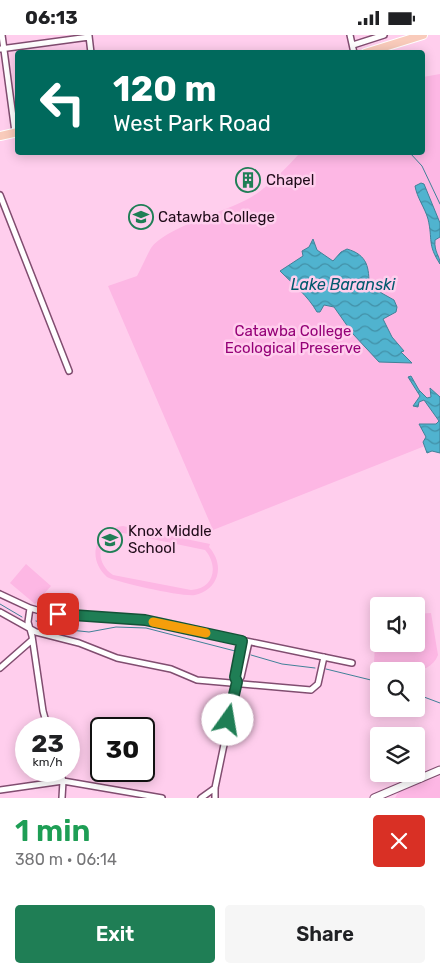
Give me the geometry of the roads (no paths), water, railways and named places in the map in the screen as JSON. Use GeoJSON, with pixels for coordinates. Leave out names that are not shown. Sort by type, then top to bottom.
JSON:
{"type":"FeatureCollection","features":[{"type":"Feature","properties":{"kind":"main road"},"geometry":{"type":"LineString","coordinates":[[375,50],[423,35]]}},
{"type":"Feature","properties":{"kind":"main road"},"geometry":{"type":"LineString","coordinates":[[0,136],[15,132]]}},
{"type":"Feature","properties":{"kind":"street"},"geometry":{"type":"LineString","coordinates":[[2,35],[2,49],[15,126]]}},
{"type":"Feature","properties":{"kind":"street"},"geometry":{"type":"LineString","coordinates":[[350,35],[354,50]]}},
{"type":"Feature","properties":{"kind":"street"},"geometry":{"type":"LineString","coordinates":[[353,45],[384,35]]}},
{"type":"Feature","properties":{"kind":"street"},"geometry":{"type":"LineString","coordinates":[[2,49],[89,36],[91,50]]}},
{"type":"Feature","properties":{"kind":"street"},"geometry":{"type":"LineString","coordinates":[[0,195],[69,371]]}},
{"type":"Feature","properties":{"kind":"street"},"geometry":{"type":"LineString","coordinates":[[0,594],[30,609],[69,615],[145,620],[352,663]]}},
{"type":"Feature","properties":{"kind":"street"},"geometry":{"type":"LineString","coordinates":[[30,609],[28,629],[32,640],[46,717]]}},
{"type":"Feature","properties":{"kind":"street"},"geometry":{"type":"LineString","coordinates":[[0,612],[28,629],[79,643],[107,655],[171,669],[197,680],[312,689],[318,684],[324,657]]}},
{"type":"Feature","properties":{"kind":"street"},"geometry":{"type":"LineString","coordinates":[[0,668],[32,640]]}},
{"type":"Feature","properties":{"kind":"street"},"geometry":{"type":"LineString","coordinates":[[215,798],[215,788],[237,682],[235,677],[242,641]]}},
{"type":"Feature","properties":{"kind":"street"},"geometry":{"type":"LineString","coordinates":[[237,682],[242,677],[249,642]]}},
{"type":"Feature","properties":{"kind":"street"},"geometry":{"type":"LineString","coordinates":[[374,798],[440,770]]}},
{"type":"Feature","properties":{"kind":"street"},"geometry":{"type":"LineString","coordinates":[[0,790],[56,782]]}},
{"type":"Feature","properties":{"kind":"street"},"geometry":{"type":"LineString","coordinates":[[62,798],[63,782]]}},
{"type":"Feature","properties":{"kind":"street"},"geometry":{"type":"LineString","coordinates":[[69,782],[162,798]]}},
{"type":"Feature","properties":{"kind":"street"},"geometry":{"type":"LineString","coordinates":[[201,798],[215,788]]}},
{"type":"Feature","properties":{"kind":"water"},"geometry":{"type":"Polygon","coordinates":[[[421,183],[424,184],[440,223],[440,237],[435,240],[435,244],[440,264],[432,247],[428,219],[415,186],[421,183]]]}},
{"type":"Feature","properties":{"kind":"water","name":"Lake Baranski"},"geometry":{"type":"Polygon","coordinates":[[[313,239],[317,250],[333,261],[341,252],[347,249],[363,259],[368,268],[369,286],[394,300],[397,307],[396,312],[383,319],[392,337],[404,351],[401,352],[412,363],[379,362],[353,334],[334,307],[324,305],[320,312],[317,312],[305,296],[280,271],[303,256],[302,251],[309,247],[313,239]]]}},
{"type":"Feature","properties":{"kind":"water"},"geometry":{"type":"Polygon","coordinates":[[[411,376],[419,390],[427,398],[431,397],[430,388],[440,397],[440,453],[432,451],[427,453],[423,442],[426,437],[419,424],[436,424],[439,421],[424,400],[419,402],[418,407],[413,406],[420,396],[408,377],[411,376]]]}},
{"type":"Feature","properties":{"kind":"waterway"},"geometry":{"type":"LineString","coordinates":[[412,155],[422,166],[440,204]]}},
{"type":"Feature","properties":{"kind":"waterway"},"geometry":{"type":"LineString","coordinates":[[0,604],[22,617]]}},
{"type":"Feature","properties":{"kind":"waterway"},"geometry":{"type":"LineString","coordinates":[[36,621],[61,629],[89,632],[116,627],[146,628],[235,651]]}},
{"type":"Feature","properties":{"kind":"waterway"},"geometry":{"type":"LineString","coordinates":[[251,655],[282,664],[315,668]]}},
{"type":"Feature","properties":{"kind":"waterway"},"geometry":{"type":"LineString","coordinates":[[326,669],[370,680]]}},
{"type":"Feature","properties":{"kind":"waterway"},"geometry":{"type":"LineString","coordinates":[[425,697],[440,703]]}},
{"type":"Feature","properties":{"kind":"place","name":"Chapel"},"geometry":{"type":"Point","coordinates":[248,180]}},
{"type":"Feature","properties":{"kind":"place","name":"Catawba College"},"geometry":{"type":"Point","coordinates":[141,217]}},
{"type":"Feature","properties":{"kind":"place","name":"Knox Middle School"},"geometry":{"type":"Point","coordinates":[110,540]}},
{"type":"Feature","properties":{"kind":"park label","name":"Catawba College Ecological Preserve"},"geometry":{"type":"Point","coordinates":[293,340]}}]}
